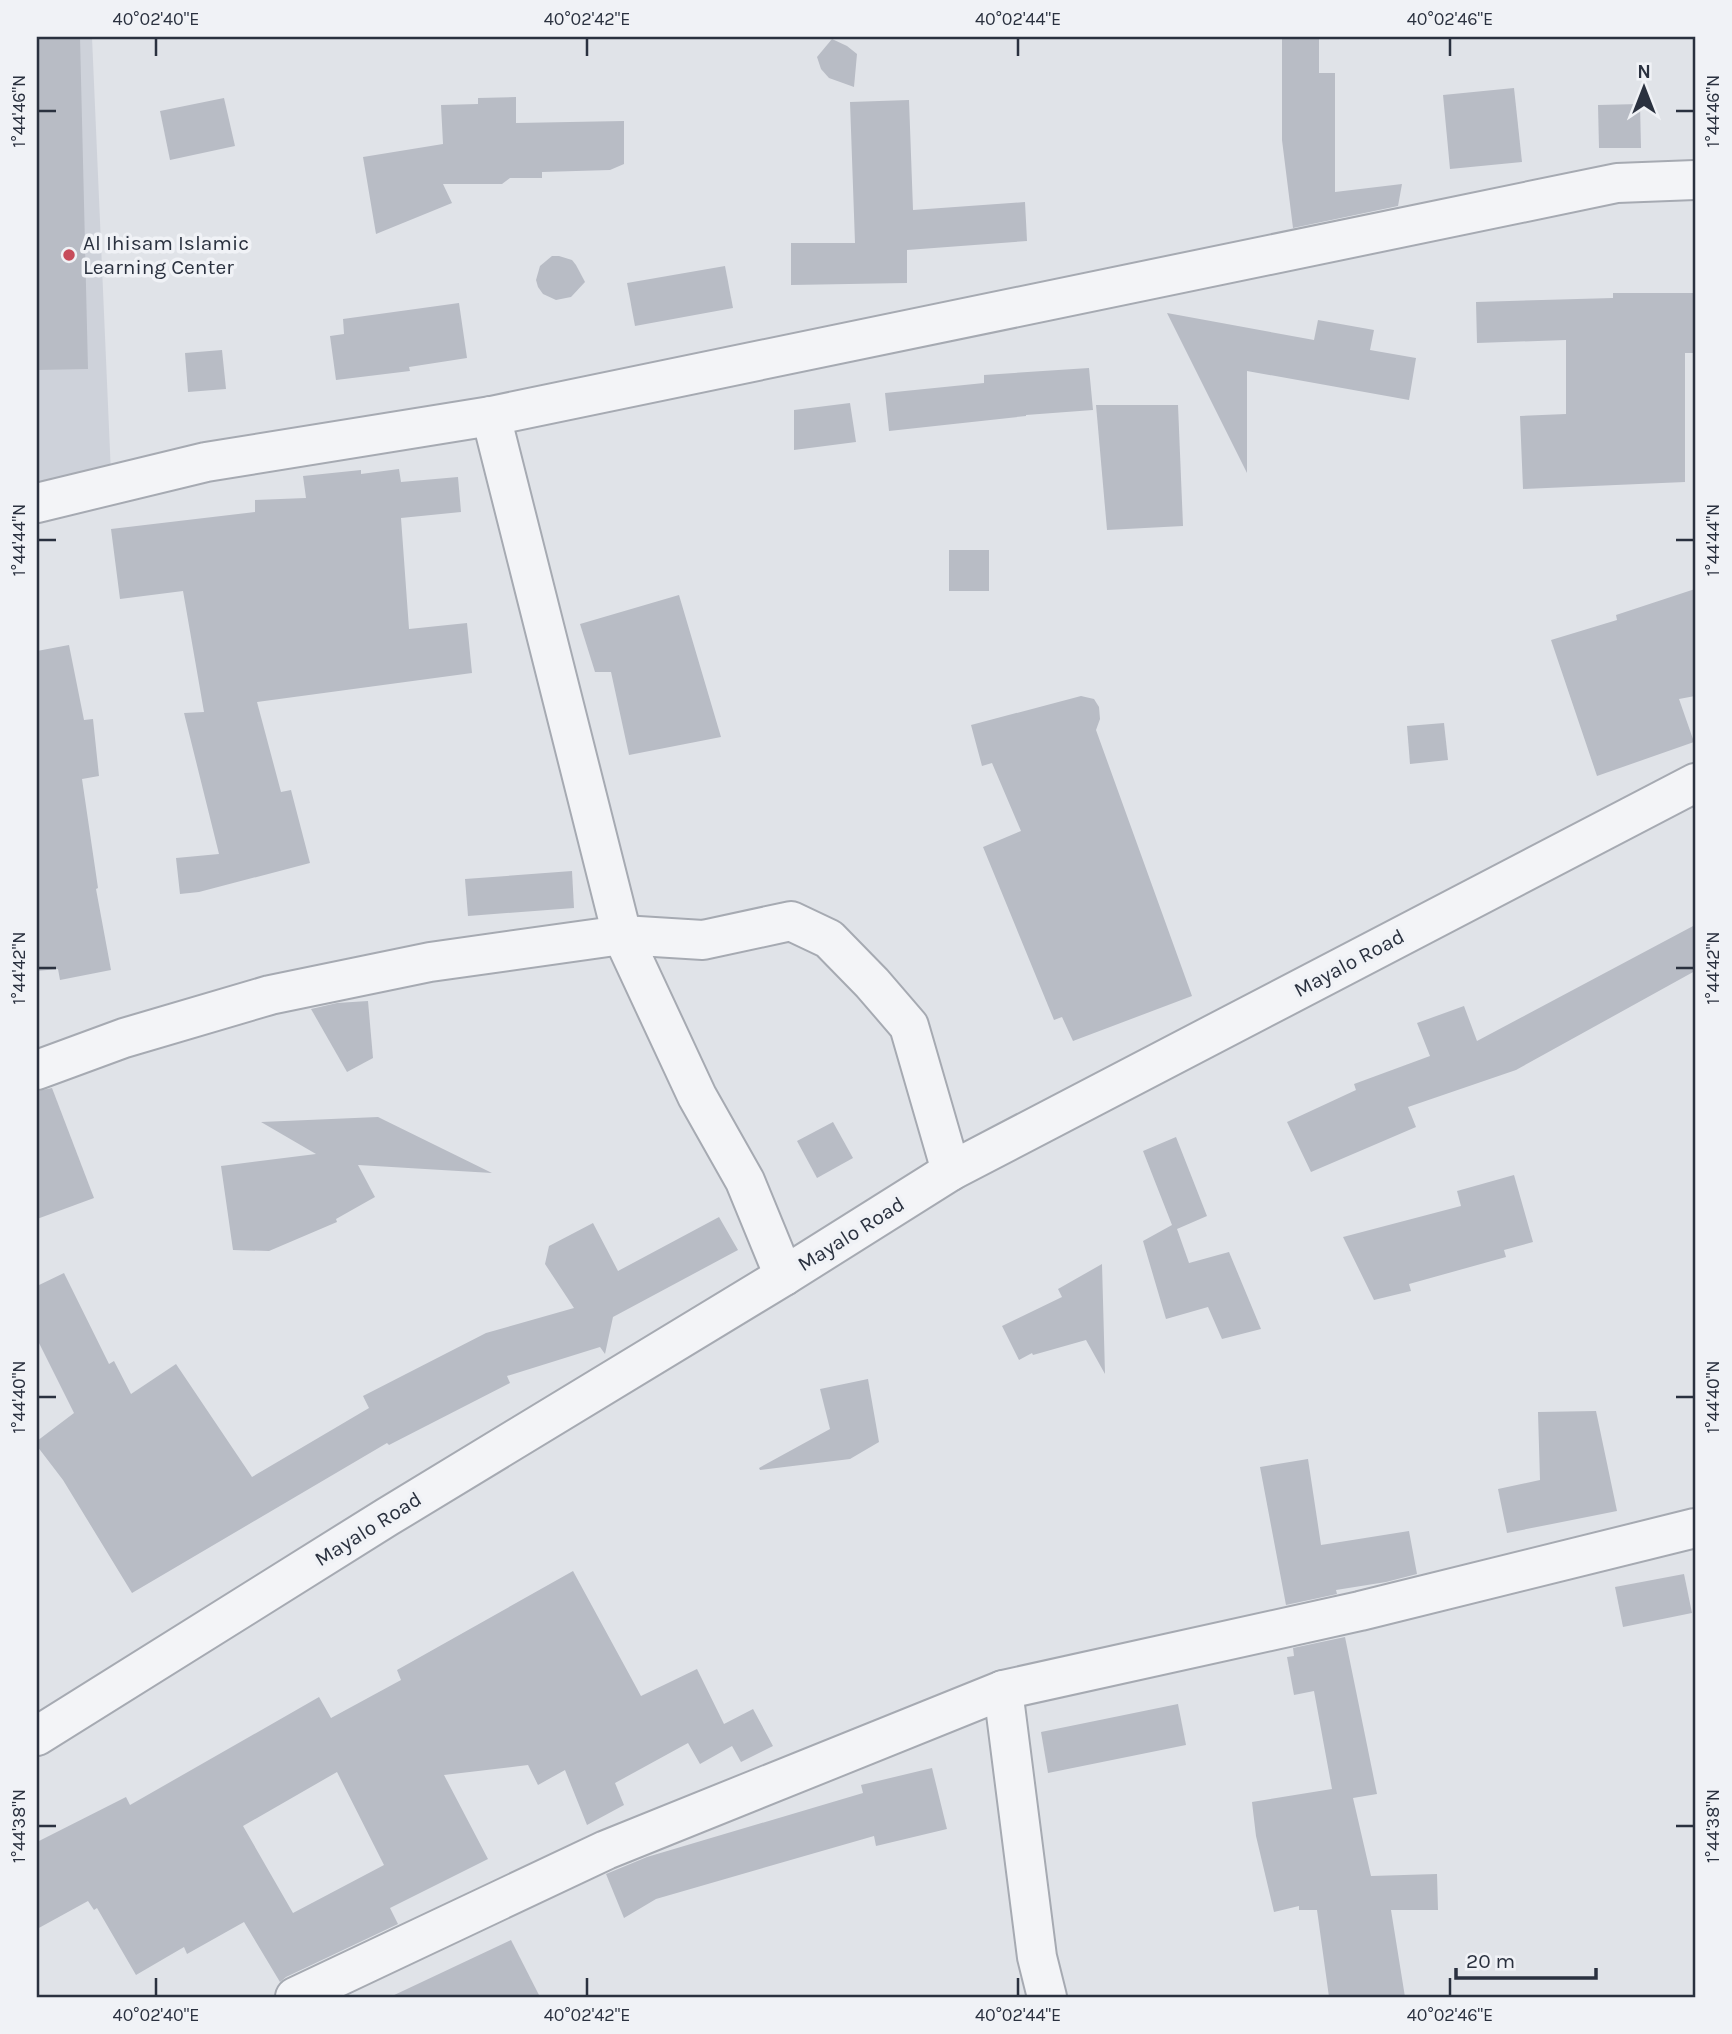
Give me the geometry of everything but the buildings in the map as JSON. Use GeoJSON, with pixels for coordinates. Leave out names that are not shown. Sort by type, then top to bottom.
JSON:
{"type":"FeatureCollection","features":[{"type":"Feature","properties":{"kind":"street"},"geometry":{"type":"LineString","coordinates":[[37,503],[206,463],[491,416],[1617,183],[1695,180]]}},
{"type":"Feature","properties":{"kind":"street"},"geometry":{"type":"LineString","coordinates":[[491,416],[622,935],[697,1096],[745,1181],[784,1276]]}},
{"type":"Feature","properties":{"kind":"street","name":"Mayalo Road"},"geometry":{"type":"LineString","coordinates":[[37,1736],[387,1517],[784,1276],[951,1171],[1695,783]]}},
{"type":"Feature","properties":{"kind":"street"},"geometry":{"type":"LineString","coordinates":[[37,1070],[124,1038],[270,995],[430,962],[622,935],[703,940],[791,921],[830,939],[909,1026],[951,1171]]}},
{"type":"Feature","properties":{"kind":"street"},"geometry":{"type":"LineString","coordinates":[[295,1997],[606,1850],[1003,1690],[1360,1611],[1695,1528]]}},
{"type":"Feature","properties":{"kind":"street"},"geometry":{"type":"LineString","coordinates":[[1003,1690],[1037,1957],[1047,1997]]}},
{"type":"Feature","properties":{"kind":"shaded area","name":"Al Ihisam Islamic Learning Center"},"geometry":{"type":"Polygon","coordinates":[[[37,37],[92,37],[111,474],[37,493],[37,37]]]}},
{"type":"Feature","properties":{"kind":"place","name":"Al Ihisam Islamic Learning Center"},"geometry":{"type":"Point","coordinates":[69,255]}}]}
